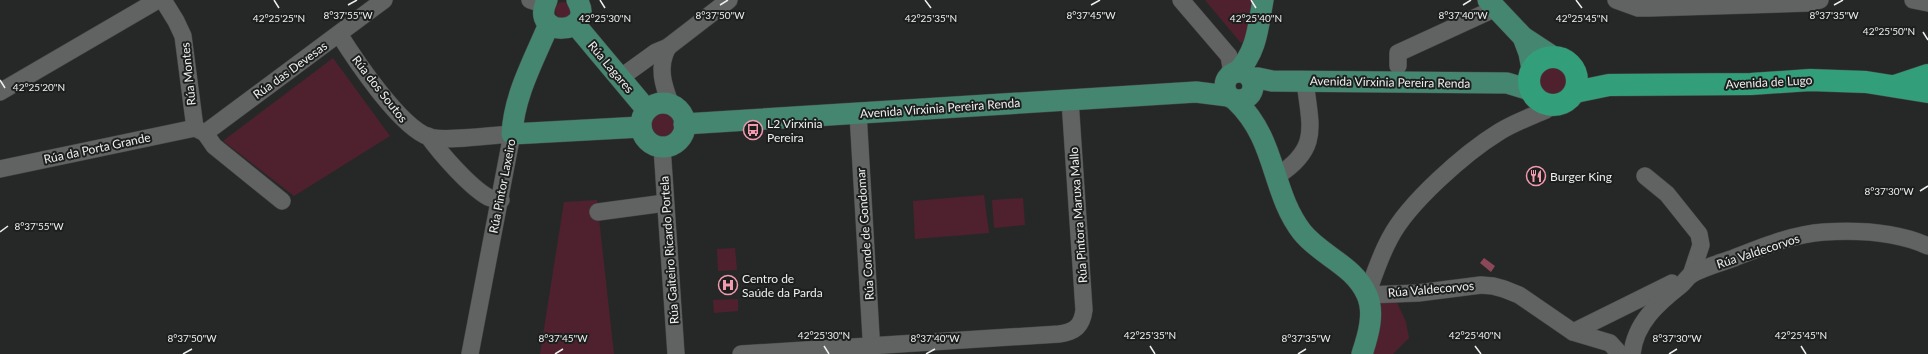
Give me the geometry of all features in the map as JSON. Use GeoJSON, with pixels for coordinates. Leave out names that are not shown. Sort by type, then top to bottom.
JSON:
{"type":"FeatureCollection","features":[{"type":"Feature","properties":{"kind":"highway"},"geometry":{"type":"LineString","coordinates":[[1552,56],[1565,59],[1570,63],[1576,83],[1564,103],[1535,87],[1541,60],[1552,56]]}},
{"type":"Feature","properties":{"kind":"highway"},"geometry":{"type":"LineString","coordinates":[[1893,86],[1928,75]]}},
{"type":"Feature","properties":{"kind":"highway","name":"Avenida de Lugo"},"geometry":{"type":"LineString","coordinates":[[1576,83],[1608,85],[1751,84],[1810,80],[1866,82],[1928,92]]}},
{"type":"Feature","properties":{"kind":"main road"},"geometry":{"type":"LineString","coordinates":[[543,7],[560,29],[570,27],[575,24],[580,14],[581,9],[577,0]]}},
{"type":"Feature","properties":{"kind":"main road"},"geometry":{"type":"LineString","coordinates":[[1263,0],[1255,44],[1257,59],[1254,68],[1240,84],[1256,101],[1266,146],[1292,216],[1302,232],[1312,243],[1347,268],[1356,277],[1367,295],[1370,308],[1370,319],[1362,354]]}},
{"type":"Feature","properties":{"kind":"main road"},"geometry":{"type":"LineString","coordinates":[[1492,4],[1523,36],[1552,56]]}},
{"type":"Feature","properties":{"kind":"main road","name":"Rúa Pintor Laxeiro"},"geometry":{"type":"LineString","coordinates":[[512,134],[513,117],[518,96],[543,7]]}},
{"type":"Feature","properties":{"kind":"main road","name":"Rúa Lagares"},"geometry":{"type":"LineString","coordinates":[[575,24],[620,78],[644,118]]}},
{"type":"Feature","properties":{"kind":"main road"},"geometry":{"type":"LineString","coordinates":[[1523,36],[1529,53],[1535,87]]}},
{"type":"Feature","properties":{"kind":"main road","name":"Avenida Virxinia Pereira Renda"},"geometry":{"type":"LineString","coordinates":[[684,124],[1196,92],[1240,84],[1272,81],[1507,84],[1535,87]]}},
{"type":"Feature","properties":{"kind":"main road"},"geometry":{"type":"LineString","coordinates":[[512,134],[644,118],[658,103],[671,105],[681,112],[684,124],[680,137],[675,142],[662,147],[650,143],[646,138],[644,118]]}},
{"type":"Feature","properties":{"kind":"street"},"geometry":{"type":"LineString","coordinates":[[0,92],[158,0]]}},
{"type":"Feature","properties":{"kind":"street","name":"Rúa Montes"},"geometry":{"type":"LineString","coordinates":[[163,0],[183,36],[200,131]]}},
{"type":"Feature","properties":{"kind":"street","name":"Rúa das Devesas"},"geometry":{"type":"LineString","coordinates":[[200,131],[384,0]]}},
{"type":"Feature","properties":{"kind":"street"},"geometry":{"type":"LineString","coordinates":[[620,78],[656,52],[668,47],[729,0]]}},
{"type":"Feature","properties":{"kind":"street"},"geometry":{"type":"LineString","coordinates":[[1181,0],[1229,56],[1231,68],[1240,84]]}},
{"type":"Feature","properties":{"kind":"street"},"geometry":{"type":"LineString","coordinates":[[1616,0],[1638,8],[1808,3],[1820,0]]}},
{"type":"Feature","properties":{"kind":"street"},"geometry":{"type":"LineString","coordinates":[[1913,0],[1928,3]]}},
{"type":"Feature","properties":{"kind":"street"},"geometry":{"type":"LineString","coordinates":[[1398,66],[1398,53],[1492,4]]}},
{"type":"Feature","properties":{"kind":"street","name":"Rúa dos Soutos"},"geometry":{"type":"LineString","coordinates":[[338,34],[397,114],[410,126],[428,136],[443,139],[512,134]]}},
{"type":"Feature","properties":{"kind":"street"},"geometry":{"type":"LineString","coordinates":[[668,47],[661,65],[665,91],[671,105]]}},
{"type":"Feature","properties":{"kind":"street"},"geometry":{"type":"LineString","coordinates":[[1277,176],[1289,169],[1308,144],[1311,132],[1305,81]]}},
{"type":"Feature","properties":{"kind":"street"},"geometry":{"type":"LineString","coordinates":[[1367,295],[1378,264],[1390,237],[1410,210],[1456,164],[1499,132],[1517,122],[1535,87]]}},
{"type":"Feature","properties":{"kind":"street","name":"Rúa Pintora Maruxa Mallo"},"geometry":{"type":"LineString","coordinates":[[872,350],[1060,334],[1078,328],[1081,323],[1084,310],[1070,100]]}},
{"type":"Feature","properties":{"kind":"street","name":"Rúa Conde de Gondomar"},"geometry":{"type":"LineString","coordinates":[[858,113],[872,350]]}},
{"type":"Feature","properties":{"kind":"street"},"geometry":{"type":"LineString","coordinates":[[200,131],[214,146],[282,202]]}},
{"type":"Feature","properties":{"kind":"street","name":"Rúa da Porta Grande"},"geometry":{"type":"LineString","coordinates":[[0,169],[200,131]]}},
{"type":"Feature","properties":{"kind":"street","name":"Rúa Pintor Laxeiro"},"geometry":{"type":"LineString","coordinates":[[470,354],[501,200],[512,134]]}},
{"type":"Feature","properties":{"kind":"street","name":"Rúa dos Soutos"},"geometry":{"type":"LineString","coordinates":[[428,136],[441,154],[481,192],[490,198],[501,200]]}},
{"type":"Feature","properties":{"kind":"street","name":"Rúa Gaiteiro Ricardo Portela"},"geometry":{"type":"LineString","coordinates":[[662,147],[676,354]]}},
{"type":"Feature","properties":{"kind":"street"},"geometry":{"type":"LineString","coordinates":[[1573,332],[1680,279],[1689,276],[1701,245],[1699,234],[1667,194],[1645,176]]}},
{"type":"Feature","properties":{"kind":"street"},"geometry":{"type":"LineString","coordinates":[[598,212],[666,203]]}},
{"type":"Feature","properties":{"kind":"street","name":"Rúa Valdecorvos"},"geometry":{"type":"LineString","coordinates":[[1632,354],[1633,346],[1643,322],[1656,305],[1684,283],[1689,276],[1766,246],[1823,232],[1879,234],[1921,243],[1928,246]]}},
{"type":"Feature","properties":{"kind":"street","name":"Rúa Valdecorvos"},"geometry":{"type":"LineString","coordinates":[[1367,295],[1418,293],[1481,285],[1504,288],[1519,295],[1573,332],[1610,343],[1620,354]]}},
{"type":"Feature","properties":{"kind":"street"},"geometry":{"type":"LineString","coordinates":[[741,354],[872,350]]}},
{"type":"Feature","properties":{"kind":"shaded area"},"geometry":{"type":"Polygon","coordinates":[[[1205,0],[1252,0],[1246,40],[1241,43],[1205,0]]]}},
{"type":"Feature","properties":{"kind":"shaded area"},"geometry":{"type":"Polygon","coordinates":[[[563,2],[569,4],[571,10],[569,16],[563,18],[557,16],[555,10],[557,4],[563,2]]]}},
{"type":"Feature","properties":{"kind":"shaded area"},"geometry":{"type":"Polygon","coordinates":[[[333,58],[390,136],[294,196],[223,141],[333,58]]]}},
{"type":"Feature","properties":{"kind":"shaded area"},"geometry":{"type":"Polygon","coordinates":[[[1553,66],[1559,67],[1567,75],[1567,87],[1559,95],[1553,96],[1547,95],[1539,87],[1538,81],[1539,75],[1547,67],[1553,66]]]}},
{"type":"Feature","properties":{"kind":"shaded area"},"geometry":{"type":"Polygon","coordinates":[[[663,112],[672,115],[675,124],[672,133],[663,136],[654,133],[651,124],[654,115],[663,112]]]}},
{"type":"Feature","properties":{"kind":"shaded area"},"geometry":{"type":"Polygon","coordinates":[[[984,195],[989,233],[915,239],[913,201],[984,195]]]}},
{"type":"Feature","properties":{"kind":"shaded area"},"geometry":{"type":"Polygon","coordinates":[[[1023,198],[1025,225],[994,228],[992,200],[1023,198]]]}},
{"type":"Feature","properties":{"kind":"shaded area"},"geometry":{"type":"Polygon","coordinates":[[[597,200],[614,354],[540,354],[564,202],[597,200]]]}},
{"type":"Feature","properties":{"kind":"shaded area"},"geometry":{"type":"Polygon","coordinates":[[[735,248],[737,270],[718,271],[717,249],[735,248]]]}},
{"type":"Feature","properties":{"kind":"shaded area"},"geometry":{"type":"Polygon","coordinates":[[[1484,258],[1495,266],[1491,272],[1480,263],[1484,258]]]}},
{"type":"Feature","properties":{"kind":"shaded area"},"geometry":{"type":"Polygon","coordinates":[[[1393,294],[1406,322],[1409,338],[1393,354],[1362,354],[1370,308],[1393,294]]]}},
{"type":"Feature","properties":{"kind":"shaded area"},"geometry":{"type":"Polygon","coordinates":[[[738,299],[738,311],[714,313],[713,300],[738,299]]]}},
{"type":"Feature","properties":{"kind":"place","name":"L2 Virxinia Pereira"},"geometry":{"type":"Point","coordinates":[753,130]}},
{"type":"Feature","properties":{"kind":"place","name":"Burger King"},"geometry":{"type":"Point","coordinates":[1536,176]}},
{"type":"Feature","properties":{"kind":"place","name":"Centro de Saúde da Parda"},"geometry":{"type":"Point","coordinates":[728,285]}}]}
